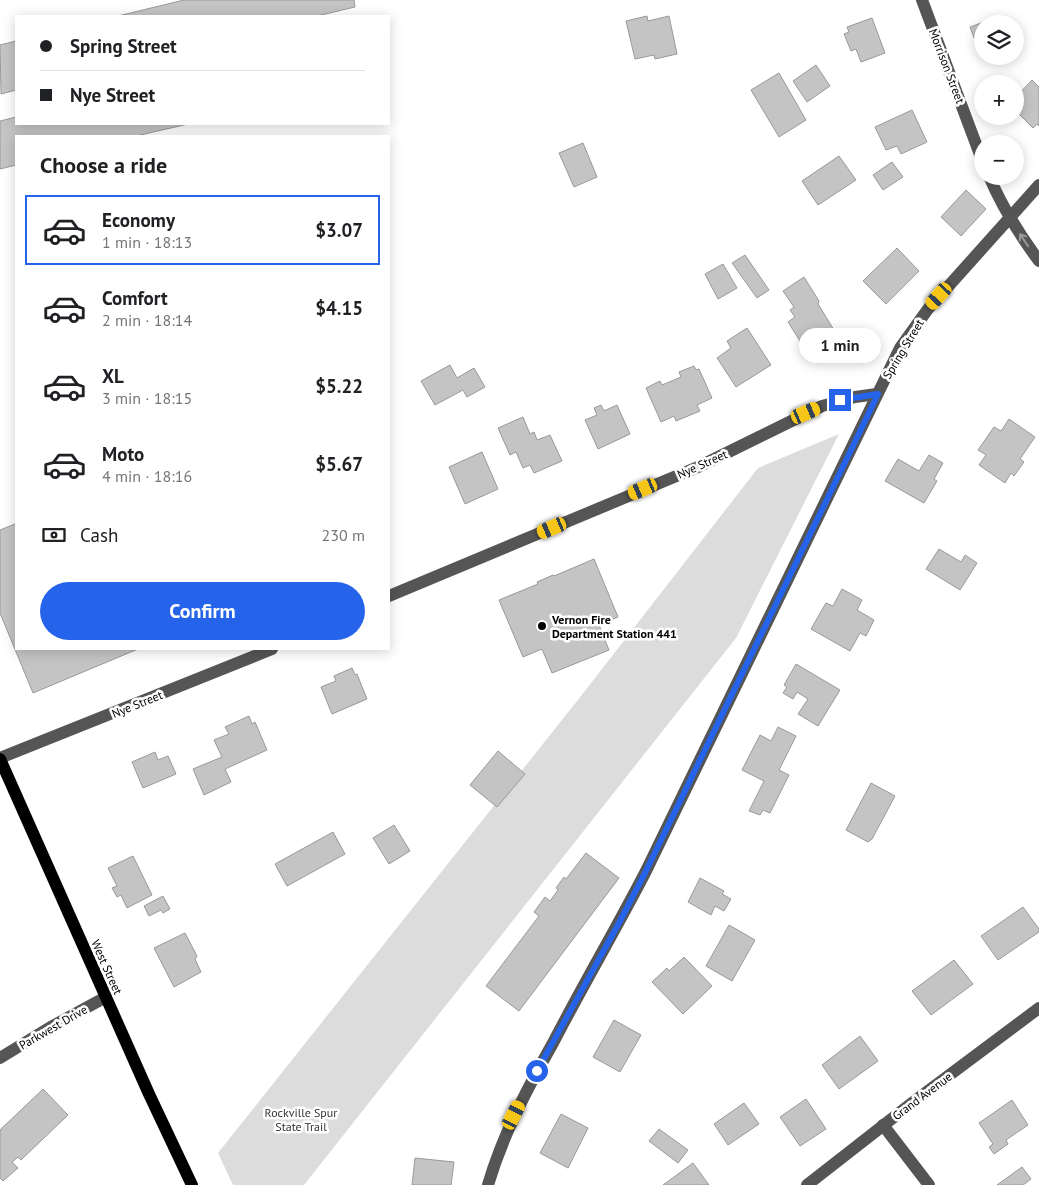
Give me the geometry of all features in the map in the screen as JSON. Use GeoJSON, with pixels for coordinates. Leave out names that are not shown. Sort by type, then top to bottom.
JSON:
{"type":"FeatureCollection","features":[{"type":"Feature","properties":{"kind":"main road","name":"West Street"},"geometry":{"type":"LineString","coordinates":[[0,759],[192,1185]]}},
{"type":"Feature","properties":{"kind":"street","name":"Morrison Street"},"geometry":{"type":"LineString","coordinates":[[922,0],[974,139]]}},
{"type":"Feature","properties":{"kind":"street"},"geometry":{"type":"LineString","coordinates":[[993,185],[1009,218],[1039,261]]}},
{"type":"Feature","properties":{"kind":"street","name":"Spring Street"},"geometry":{"type":"LineString","coordinates":[[488,1185],[507,1130],[646,871],[900,348],[914,327],[1039,185]]}},
{"type":"Feature","properties":{"kind":"street","name":"Nye Street"},"geometry":{"type":"LineString","coordinates":[[390,596],[698,466],[822,406],[848,398],[878,394]]}},
{"type":"Feature","properties":{"kind":"street","name":"Nye Street"},"geometry":{"type":"LineString","coordinates":[[0,759],[270,650]]}},
{"type":"Feature","properties":{"kind":"street","name":"Parkwest Drive"},"geometry":{"type":"LineString","coordinates":[[0,1058],[49,1028],[106,997]]}},
{"type":"Feature","properties":{"kind":"street","name":"Grand Avenue"},"geometry":{"type":"LineString","coordinates":[[807,1185],[1039,1008]]}},
{"type":"Feature","properties":{"kind":"street"},"geometry":{"type":"LineString","coordinates":[[883,1126],[928,1185]]}},
{"type":"Feature","properties":{"kind":"green space","name":"Rockville Spur State Trail"},"geometry":{"type":"Polygon","coordinates":[[[839,434],[736,638],[304,1185],[233,1185],[218,1153],[581,696],[758,468],[839,434]]]}},
{"type":"Feature","properties":{"kind":"building"},"geometry":{"type":"Polygon","coordinates":[[[184,0],[354,0],[355,7],[321,15],[122,15],[184,0]]]}},
{"type":"Feature","properties":{"kind":"building"},"geometry":{"type":"Polygon","coordinates":[[[647,16],[648,21],[669,16],[677,54],[655,59],[654,55],[635,59],[626,21],[647,16]]]}},
{"type":"Feature","properties":{"kind":"building"},"geometry":{"type":"Polygon","coordinates":[[[872,18],[885,53],[861,62],[856,49],[851,51],[844,34],[849,32],[847,27],[872,18]]]}},
{"type":"Feature","properties":{"kind":"building"},"geometry":{"type":"Polygon","coordinates":[[[974,26],[974,38],[970,27],[974,26]]]}},
{"type":"Feature","properties":{"kind":"building"},"geometry":{"type":"Polygon","coordinates":[[[15,41],[15,90],[1,94],[0,45],[15,41]]]}},
{"type":"Feature","properties":{"kind":"building"},"geometry":{"type":"Polygon","coordinates":[[[816,65],[830,86],[807,102],[793,81],[816,65]]]}},
{"type":"Feature","properties":{"kind":"building"},"geometry":{"type":"Polygon","coordinates":[[[779,73],[806,120],[779,137],[751,90],[779,73]]]}},
{"type":"Feature","properties":{"kind":"building"},"geometry":{"type":"Polygon","coordinates":[[[1032,80],[1039,87],[1039,126],[1037,124],[1033,128],[1024,119],[1024,88],[1032,80]]]}},
{"type":"Feature","properties":{"kind":"building"},"geometry":{"type":"Polygon","coordinates":[[[912,110],[927,142],[901,154],[897,146],[886,150],[875,127],[912,110]]]}},
{"type":"Feature","properties":{"kind":"building"},"geometry":{"type":"Polygon","coordinates":[[[15,117],[15,125],[184,125],[140,135],[15,135],[15,165],[0,169],[0,121],[15,117]]]}},
{"type":"Feature","properties":{"kind":"building"},"geometry":{"type":"Polygon","coordinates":[[[583,143],[597,177],[574,187],[559,153],[583,143]]]}},
{"type":"Feature","properties":{"kind":"building"},"geometry":{"type":"Polygon","coordinates":[[[839,156],[856,180],[818,205],[802,181],[839,156]]]}},
{"type":"Feature","properties":{"kind":"building"},"geometry":{"type":"Polygon","coordinates":[[[892,162],[903,177],[883,190],[873,175],[892,162]]]}},
{"type":"Feature","properties":{"kind":"building"},"geometry":{"type":"Polygon","coordinates":[[[966,190],[986,209],[961,236],[941,217],[966,190]]]}},
{"type":"Feature","properties":{"kind":"building"},"geometry":{"type":"Polygon","coordinates":[[[897,248],[919,271],[886,304],[863,281],[897,248]]]}},
{"type":"Feature","properties":{"kind":"building"},"geometry":{"type":"Polygon","coordinates":[[[745,255],[769,290],[757,298],[732,263],[745,255]]]}},
{"type":"Feature","properties":{"kind":"building"},"geometry":{"type":"Polygon","coordinates":[[[723,264],[737,288],[718,299],[705,274],[723,264]]]}},
{"type":"Feature","properties":{"kind":"building"},"geometry":{"type":"Polygon","coordinates":[[[804,277],[834,330],[805,349],[788,322],[795,317],[790,310],[794,307],[783,291],[804,277]]]}},
{"type":"Feature","properties":{"kind":"building"},"geometry":{"type":"Polygon","coordinates":[[[747,328],[771,365],[736,387],[717,358],[731,348],[727,341],[747,328]]]}},
{"type":"Feature","properties":{"kind":"building"},"geometry":{"type":"Polygon","coordinates":[[[450,365],[457,378],[474,368],[485,387],[467,397],[463,390],[435,405],[421,381],[450,365]]]}},
{"type":"Feature","properties":{"kind":"building"},"geometry":{"type":"Polygon","coordinates":[[[694,366],[696,370],[699,369],[712,398],[697,405],[700,411],[676,421],[674,416],[661,422],[646,388],[660,381],[662,385],[681,377],[679,372],[694,366]]]}},
{"type":"Feature","properties":{"kind":"building"},"geometry":{"type":"Polygon","coordinates":[[[601,405],[604,411],[617,405],[630,434],[598,449],[585,420],[597,415],[594,408],[601,405]]]}},
{"type":"Feature","properties":{"kind":"building"},"geometry":{"type":"Polygon","coordinates":[[[523,417],[530,434],[534,432],[537,440],[550,435],[562,461],[534,473],[530,465],[523,468],[516,452],[510,455],[498,428],[523,417]]]}},
{"type":"Feature","properties":{"kind":"building"},"geometry":{"type":"Polygon","coordinates":[[[1009,419],[1035,437],[1020,459],[1024,462],[1014,476],[1011,473],[1005,483],[979,465],[986,455],[978,450],[994,427],[1001,431],[1009,419]]]}},
{"type":"Feature","properties":{"kind":"building"},"geometry":{"type":"Polygon","coordinates":[[[482,452],[498,489],[465,504],[449,467],[482,452]]]}},
{"type":"Feature","properties":{"kind":"building"},"geometry":{"type":"Polygon","coordinates":[[[929,455],[943,463],[934,479],[937,481],[924,503],[885,481],[898,459],[919,471],[929,455]]]}},
{"type":"Feature","properties":{"kind":"building"},"geometry":{"type":"Polygon","coordinates":[[[15,524],[15,649],[0,613],[0,530],[15,524]]]}},
{"type":"Feature","properties":{"kind":"building"},"geometry":{"type":"Polygon","coordinates":[[[939,549],[961,562],[965,555],[977,563],[960,590],[926,569],[939,549]]]}},
{"type":"Feature","properties":{"kind":"building"},"geometry":{"type":"Polygon","coordinates":[[[594,559],[618,617],[599,625],[609,650],[552,673],[542,649],[523,657],[499,600],[538,584],[537,582],[553,575],[594,559]]]}},
{"type":"Feature","properties":{"kind":"building"},"geometry":{"type":"Polygon","coordinates":[[[842,589],[862,600],[857,610],[874,620],[866,636],[860,633],[850,651],[811,629],[826,603],[833,606],[842,589]]]}},
{"type":"Feature","properties":{"kind":"building"},"geometry":{"type":"Polygon","coordinates":[[[15,650],[136,650],[33,693],[15,650]]]}},
{"type":"Feature","properties":{"kind":"building"},"geometry":{"type":"Polygon","coordinates":[[[796,664],[840,690],[818,726],[798,714],[808,699],[797,692],[793,699],[783,693],[787,687],[784,685],[796,664]]]}},
{"type":"Feature","properties":{"kind":"building"},"geometry":{"type":"Polygon","coordinates":[[[352,668],[355,675],[357,674],[367,699],[332,714],[321,687],[336,681],[334,676],[352,668]]]}},
{"type":"Feature","properties":{"kind":"building"},"geometry":{"type":"Polygon","coordinates":[[[249,716],[252,724],[255,722],[267,750],[225,769],[231,782],[204,795],[193,769],[222,757],[214,740],[229,734],[225,727],[249,716]]]}},
{"type":"Feature","properties":{"kind":"building"},"geometry":{"type":"Polygon","coordinates":[[[778,727],[796,736],[779,770],[789,775],[770,813],[763,810],[760,815],[749,811],[764,781],[742,770],[760,735],[771,741],[778,727]]]}},
{"type":"Feature","properties":{"kind":"building"},"geometry":{"type":"Polygon","coordinates":[[[498,751],[525,774],[497,807],[470,785],[498,751]]]}},
{"type":"Feature","properties":{"kind":"building"},"geometry":{"type":"Polygon","coordinates":[[[155,752],[158,760],[168,756],[176,774],[143,788],[132,762],[155,752]]]}},
{"type":"Feature","properties":{"kind":"building"},"geometry":{"type":"Polygon","coordinates":[[[871,783],[895,796],[872,839],[868,842],[846,830],[871,783]]]}},
{"type":"Feature","properties":{"kind":"building"},"geometry":{"type":"Polygon","coordinates":[[[394,825],[410,851],[389,864],[373,838],[394,825]]]}},
{"type":"Feature","properties":{"kind":"building"},"geometry":{"type":"Polygon","coordinates":[[[333,832],[345,854],[287,886],[275,864],[333,832]]]}},
{"type":"Feature","properties":{"kind":"building"},"geometry":{"type":"Polygon","coordinates":[[[586,853],[619,878],[519,1011],[486,986],[539,916],[534,912],[545,897],[550,901],[564,877],[566,879],[586,853]]]}},
{"type":"Feature","properties":{"kind":"building"},"geometry":{"type":"Polygon","coordinates":[[[133,856],[152,895],[127,908],[121,895],[117,897],[112,888],[117,886],[108,868],[133,856]]]}},
{"type":"Feature","properties":{"kind":"building"},"geometry":{"type":"Polygon","coordinates":[[[700,878],[724,891],[722,894],[731,899],[724,911],[715,906],[711,915],[688,902],[700,878]]]}},
{"type":"Feature","properties":{"kind":"building"},"geometry":{"type":"Polygon","coordinates":[[[163,896],[170,909],[163,913],[161,910],[149,916],[144,906],[163,896]]]}},
{"type":"Feature","properties":{"kind":"building"},"geometry":{"type":"Polygon","coordinates":[[[1023,907],[1039,929],[1039,932],[998,960],[981,936],[1023,907]]]}},
{"type":"Feature","properties":{"kind":"building"},"geometry":{"type":"Polygon","coordinates":[[[729,925],[755,940],[732,981],[706,966],[729,925]]]}},
{"type":"Feature","properties":{"kind":"building"},"geometry":{"type":"Polygon","coordinates":[[[185,933],[197,956],[195,959],[201,972],[174,987],[154,948],[185,933]]]}},
{"type":"Feature","properties":{"kind":"building"},"geometry":{"type":"Polygon","coordinates":[[[684,957],[712,986],[683,1014],[652,982],[667,968],[669,971],[684,957]]]}},
{"type":"Feature","properties":{"kind":"building"},"geometry":{"type":"Polygon","coordinates":[[[954,960],[973,984],[931,1015],[912,991],[954,960]]]}},
{"type":"Feature","properties":{"kind":"building"},"geometry":{"type":"Polygon","coordinates":[[[614,1020],[641,1035],[620,1072],[593,1057],[614,1020]]]}},
{"type":"Feature","properties":{"kind":"building"},"geometry":{"type":"Polygon","coordinates":[[[860,1036],[878,1061],[839,1089],[822,1065],[860,1036]]]}},
{"type":"Feature","properties":{"kind":"building"},"geometry":{"type":"Polygon","coordinates":[[[43,1089],[68,1115],[21,1160],[18,1157],[12,1162],[18,1168],[3,1181],[0,1178],[0,1130],[43,1089]]]}},
{"type":"Feature","properties":{"kind":"building"},"geometry":{"type":"Polygon","coordinates":[[[806,1099],[826,1129],[800,1146],[780,1117],[806,1099]]]}},
{"type":"Feature","properties":{"kind":"building"},"geometry":{"type":"Polygon","coordinates":[[[1012,1100],[1028,1125],[1006,1140],[1008,1144],[994,1154],[989,1147],[993,1144],[979,1123],[1012,1100]]]}},
{"type":"Feature","properties":{"kind":"building"},"geometry":{"type":"Polygon","coordinates":[[[744,1103],[759,1124],[728,1145],[714,1124],[744,1103]]]}},
{"type":"Feature","properties":{"kind":"building"},"geometry":{"type":"Polygon","coordinates":[[[561,1114],[588,1128],[568,1168],[540,1153],[561,1114]]]}},
{"type":"Feature","properties":{"kind":"building"},"geometry":{"type":"Polygon","coordinates":[[[659,1129],[688,1150],[678,1163],[649,1141],[659,1129]]]}},
{"type":"Feature","properties":{"kind":"building"},"geometry":{"type":"Polygon","coordinates":[[[415,1158],[454,1162],[451,1185],[412,1185],[415,1158]]]}},
{"type":"Feature","properties":{"kind":"building"},"geometry":{"type":"Polygon","coordinates":[[[693,1163],[709,1185],[663,1185],[693,1163]]]}},
{"type":"Feature","properties":{"kind":"building"},"geometry":{"type":"Polygon","coordinates":[[[1022,1167],[1031,1179],[1023,1185],[997,1185],[1022,1167]]]}},
{"type":"Feature","properties":{"kind":"place","name":"Vernon Fire Department Station 441"},"geometry":{"type":"Point","coordinates":[542,626]}},
{"type":"Feature","properties":{"kind":"route"},"geometry":{"type":"LineString","coordinates":[[537,1071],[646,871],[878,394],[840,400]]}}]}
